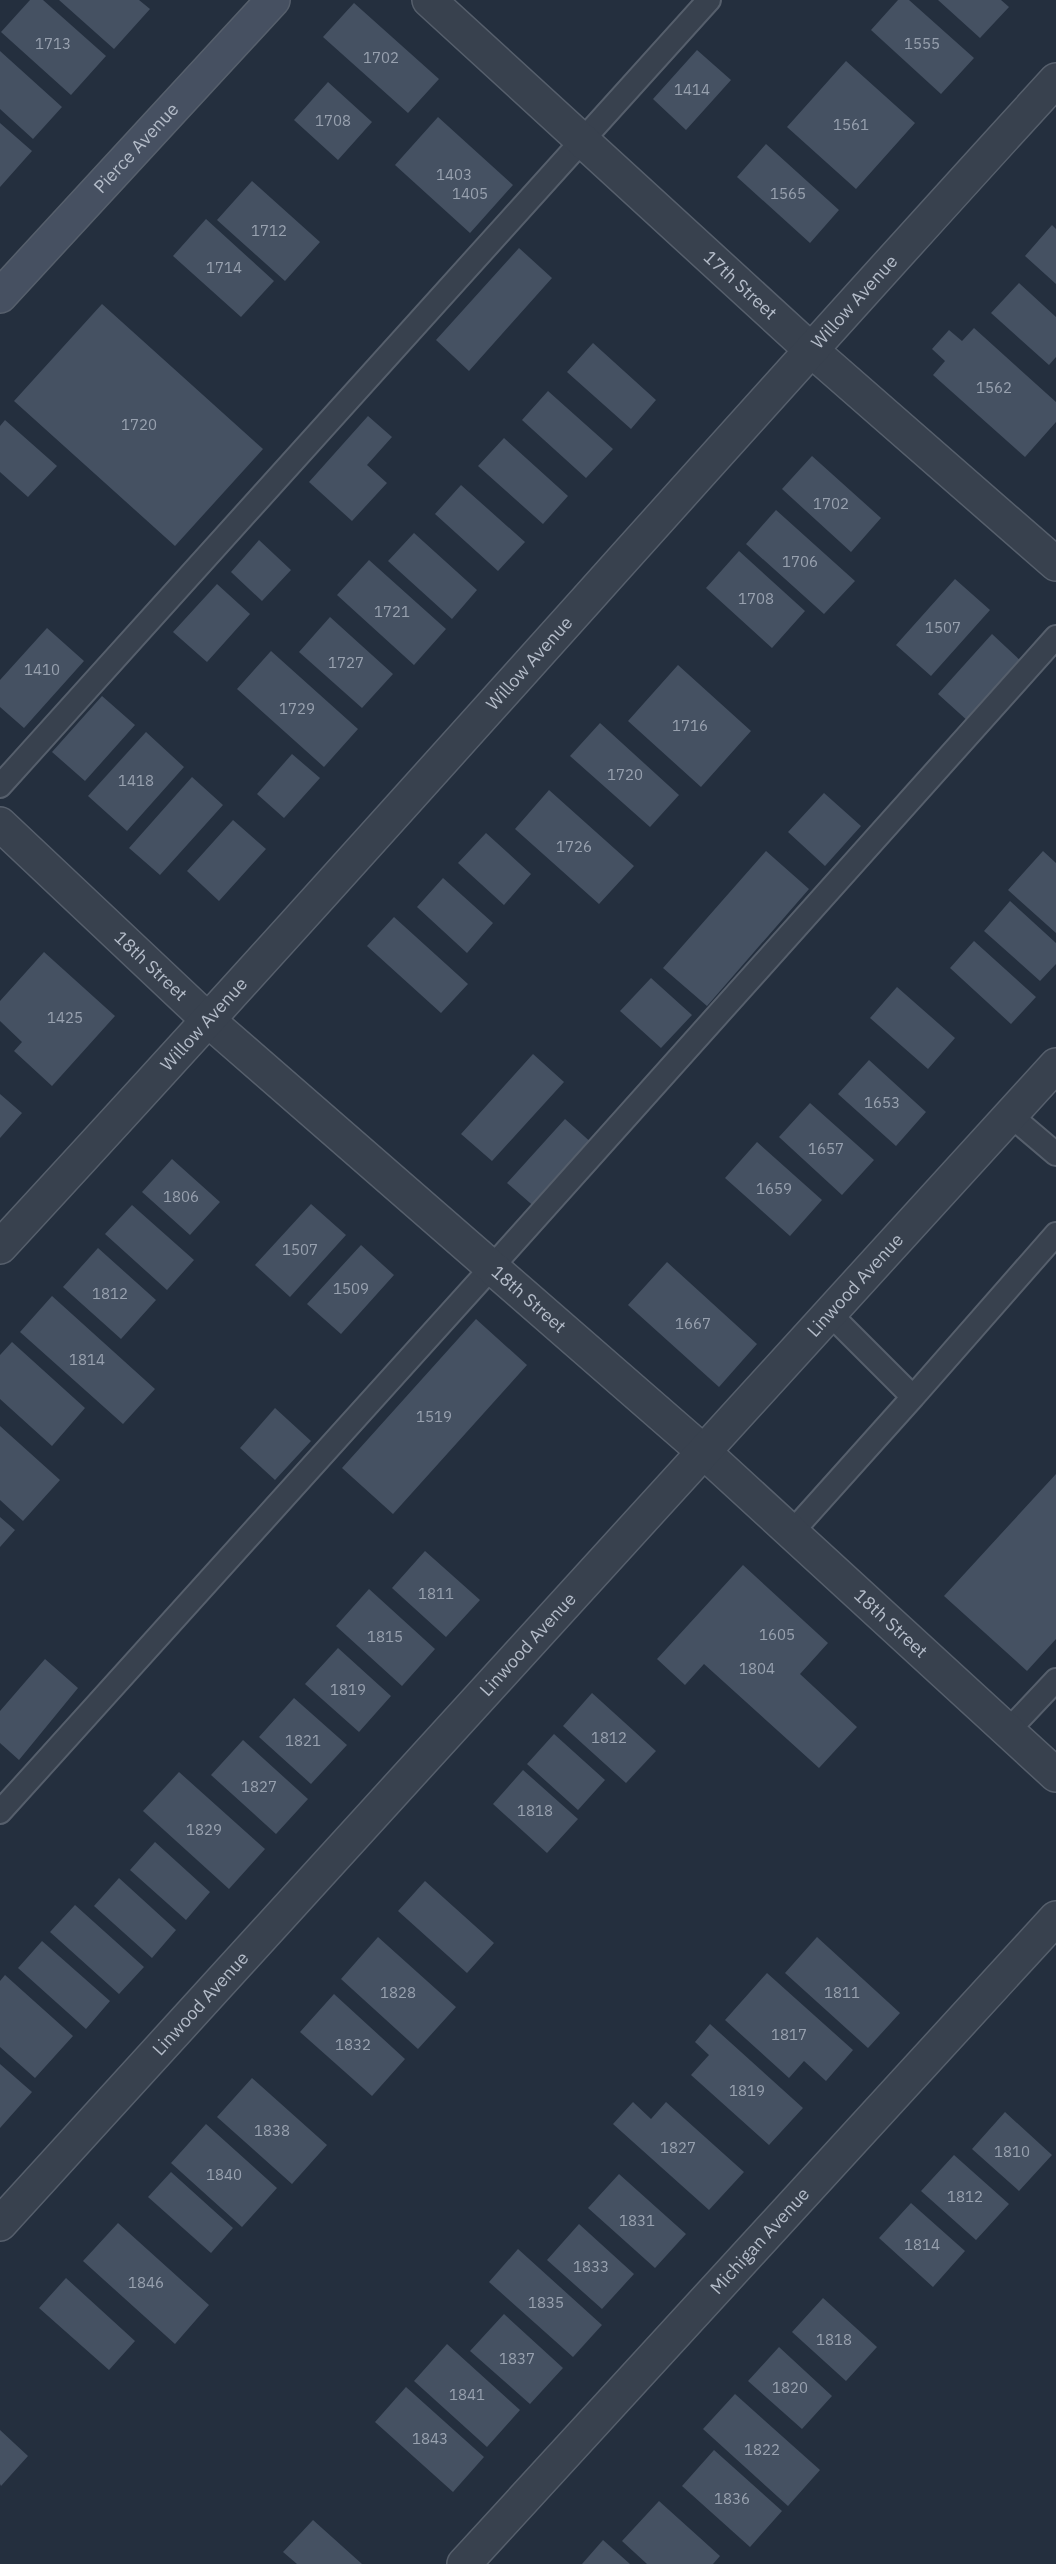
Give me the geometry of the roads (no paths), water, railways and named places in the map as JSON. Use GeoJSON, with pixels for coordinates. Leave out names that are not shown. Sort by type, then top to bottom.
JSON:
{"type":"FeatureCollection","features":[{"type":"Feature","properties":{"kind":"street","name":"Pierce Avenue"},"geometry":{"type":"LineString","coordinates":[[0,296],[273,0]]}},
{"type":"Feature","properties":{"kind":"street","name":"17th Street"},"geometry":{"type":"LineString","coordinates":[[429,0],[810,349],[1056,564]]}},
{"type":"Feature","properties":{"kind":"street","name":"Willow Avenue"},"geometry":{"type":"LineString","coordinates":[[0,1247],[209,1021],[810,349],[1056,80]]}},
{"type":"Feature","properties":{"kind":"street","name":"18th Street"},"geometry":{"type":"LineString","coordinates":[[0,824],[209,1021],[705,1453],[1056,1775]]}},
{"type":"Feature","properties":{"kind":"street","name":"Linwood Avenue"},"geometry":{"type":"LineString","coordinates":[[0,2224],[705,1453],[1056,1065]]}},
{"type":"Feature","properties":{"kind":"street","name":"Michigan Avenue"},"geometry":{"type":"LineString","coordinates":[[464,2564],[1056,1918]]}},
{"type":"Feature","properties":{"kind":"lane"},"geometry":{"type":"LineString","coordinates":[[0,786],[709,0]]}},
{"type":"Feature","properties":{"kind":"lane"},"geometry":{"type":"LineString","coordinates":[[0,1812],[492,1268],[1056,637]]}},
{"type":"Feature","properties":{"kind":"lane"},"geometry":{"type":"LineString","coordinates":[[1010,1115],[1056,1154]]}},
{"type":"Feature","properties":{"kind":"lane"},"geometry":{"type":"LineString","coordinates":[[792,1532],[1056,1234]]}},
{"type":"Feature","properties":{"kind":"lane"},"geometry":{"type":"LineString","coordinates":[[830,1314],[913,1397]]}},
{"type":"Feature","properties":{"kind":"lane"},"geometry":{"type":"LineString","coordinates":[[1008,1731],[1056,1680]]}}]}
